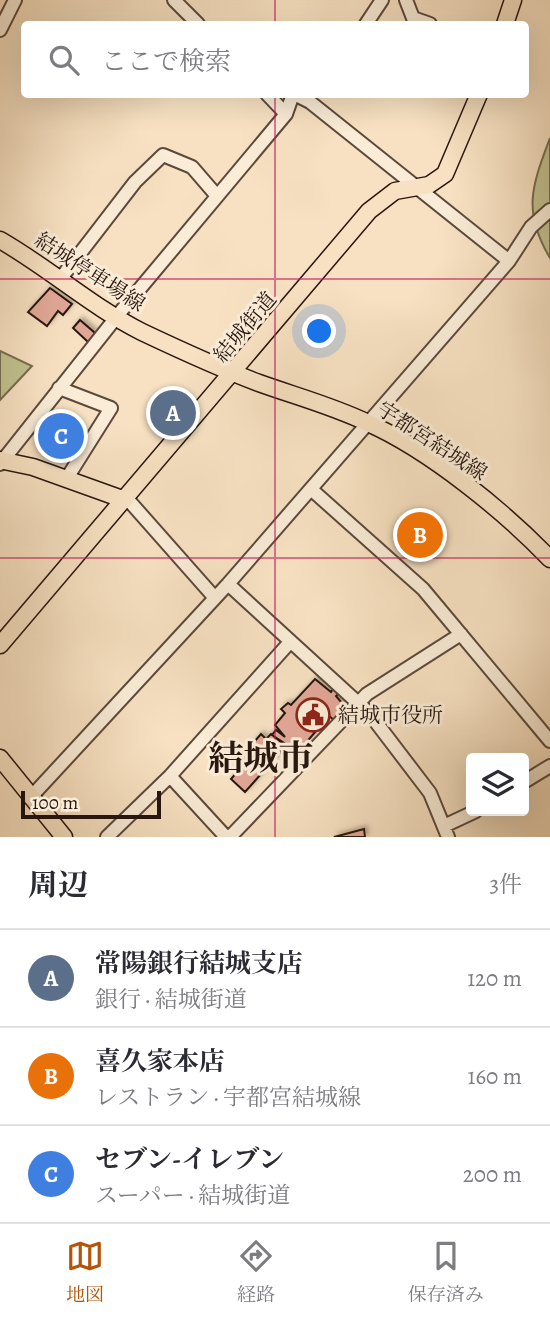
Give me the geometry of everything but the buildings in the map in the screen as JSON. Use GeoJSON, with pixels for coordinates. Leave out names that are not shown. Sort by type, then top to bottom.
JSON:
{"type":"FeatureCollection","features":[{"type":"Feature","properties":{"kind":"main road"},"geometry":{"type":"LineString","coordinates":[[506,21],[513,0]]}},
{"type":"Feature","properties":{"kind":"main road","name":"結城街道"},"geometry":{"type":"LineString","coordinates":[[0,645],[369,211],[395,191],[429,185],[445,174],[477,98]]}},
{"type":"Feature","properties":{"kind":"main road","name":"結城停車場線"},"geometry":{"type":"LineString","coordinates":[[0,240],[61,278],[116,318],[234,373]]}},
{"type":"Feature","properties":{"kind":"main road","name":"宇都宮結城線"},"geometry":{"type":"LineString","coordinates":[[234,373],[369,423],[459,481],[501,513],[550,559]]}},
{"type":"Feature","properties":{"kind":"main road"},"geometry":{"type":"LineString","coordinates":[[1,461],[67,478],[125,500]]}},
{"type":"Feature","properties":{"kind":"main road"},"geometry":{"type":"LineString","coordinates":[[0,758],[64,837]]}},
{"type":"Feature","properties":{"kind":"street"},"geometry":{"type":"LineString","coordinates":[[1,23],[15,0]]}},
{"type":"Feature","properties":{"kind":"street"},"geometry":{"type":"LineString","coordinates":[[174,0],[195,21]]}},
{"type":"Feature","properties":{"kind":"street"},"geometry":{"type":"LineString","coordinates":[[368,21],[382,0]]}},
{"type":"Feature","properties":{"kind":"street"},"geometry":{"type":"LineString","coordinates":[[406,0],[413,18],[422,21]]}},
{"type":"Feature","properties":{"kind":"street"},"geometry":{"type":"LineString","coordinates":[[271,98],[286,114]]}},
{"type":"Feature","properties":{"kind":"street"},"geometry":{"type":"LineString","coordinates":[[1,461],[286,114],[292,98]]}},
{"type":"Feature","properties":{"kind":"street"},"geometry":{"type":"LineString","coordinates":[[302,98],[310,102],[509,261]]}},
{"type":"Feature","properties":{"kind":"street"},"geometry":{"type":"LineString","coordinates":[[61,278],[135,182],[163,155],[192,167],[217,196]]}},
{"type":"Feature","properties":{"kind":"street"},"geometry":{"type":"LineString","coordinates":[[30,798],[312,490],[509,261],[531,227],[550,210]]}},
{"type":"Feature","properties":{"kind":"street"},"geometry":{"type":"LineString","coordinates":[[59,388],[111,408],[67,478]]}},
{"type":"Feature","properties":{"kind":"street"},"geometry":{"type":"LineString","coordinates":[[312,490],[405,572],[461,634],[550,741]]}},
{"type":"Feature","properties":{"kind":"street"},"geometry":{"type":"LineString","coordinates":[[125,500],[131,503],[182,558],[215,598]]}},
{"type":"Feature","properties":{"kind":"street"},"geometry":{"type":"LineString","coordinates":[[228,584],[369,712],[430,793],[446,832],[469,816]]}},
{"type":"Feature","properties":{"kind":"street"},"geometry":{"type":"LineString","coordinates":[[170,776],[228,837],[358,703],[461,634]]}},
{"type":"Feature","properties":{"kind":"street"},"geometry":{"type":"LineString","coordinates":[[107,837],[170,776],[290,642]]}},
{"type":"Feature","properties":{"kind":"street"},"geometry":{"type":"LineString","coordinates":[[529,779],[550,766]]}},
{"type":"Feature","properties":{"kind":"green space"},"geometry":{"type":"Polygon","coordinates":[[[550,138],[550,258],[536,226],[533,198],[538,170],[550,138]]]}},
{"type":"Feature","properties":{"kind":"green space"},"geometry":{"type":"Polygon","coordinates":[[[0,351],[32,366],[0,400],[0,351]]]}},
{"type":"Feature","properties":{"kind":"place","name":"常陽銀行結城支店"},"geometry":{"type":"Point","coordinates":[173,413]}},
{"type":"Feature","properties":{"kind":"place","name":"セブン-イレブン"},"geometry":{"type":"Point","coordinates":[61,436]}},
{"type":"Feature","properties":{"kind":"place","name":"喜久家本店"},"geometry":{"type":"Point","coordinates":[420,535]}},
{"type":"Feature","properties":{"kind":"place","name":"結城市役所"},"geometry":{"type":"Point","coordinates":[313,715]}},
{"type":"Feature","properties":{"kind":"district","name":"結城市"},"geometry":{"type":"Point","coordinates":[261,758]}}]}
